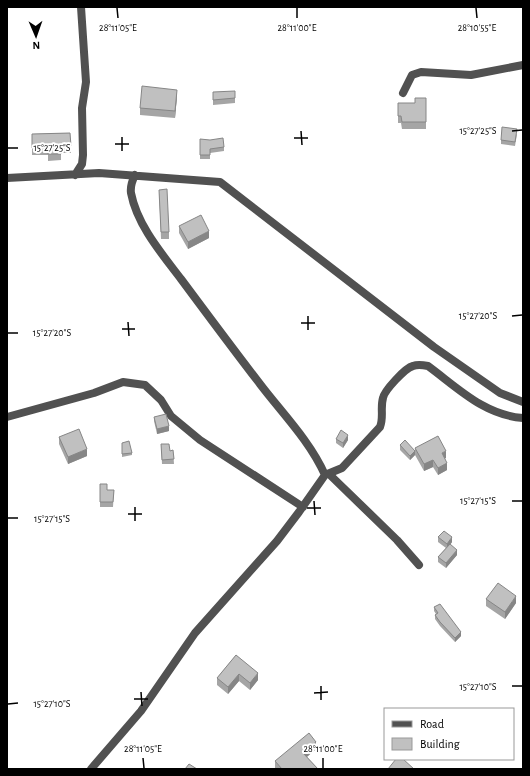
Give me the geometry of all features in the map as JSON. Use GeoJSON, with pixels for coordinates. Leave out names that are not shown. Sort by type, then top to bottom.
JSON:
{"type":"FeatureCollection","features":[{"type":"Feature","properties":{"kind":"street"},"geometry":{"type":"LineString","coordinates":[[75,174],[82,164],[83,155],[82,108],[86,82],[82,7]]}},
{"type":"Feature","properties":{"kind":"street"},"geometry":{"type":"LineString","coordinates":[[403,93],[412,75],[421,72],[471,74],[523,64]]}},
{"type":"Feature","properties":{"kind":"street"},"geometry":{"type":"LineString","coordinates":[[7,178],[99,173],[220,182],[434,347],[500,393],[523,402]]}},
{"type":"Feature","properties":{"kind":"street"},"geometry":{"type":"LineString","coordinates":[[135,176],[131,192],[136,208],[147,230],[174,270],[254,377],[305,441],[327,474],[397,540],[419,565]]}},
{"type":"Feature","properties":{"kind":"street"},"geometry":{"type":"LineString","coordinates":[[91,769],[141,711],[195,633],[277,540],[327,474],[342,468],[380,427],[382,422],[382,401],[385,393],[411,366],[428,366],[488,410],[523,418]]}},
{"type":"Feature","properties":{"kind":"street"},"geometry":{"type":"LineString","coordinates":[[7,417],[94,393],[123,382],[145,385],[161,400],[171,416],[200,440],[303,507]]}},
{"type":"Feature","properties":{"kind":"building"},"geometry":{"type":"Polygon","coordinates":[[[142,86],[177,90],[175,111],[140,108],[142,86]]]}},
{"type":"Feature","properties":{"kind":"building"},"geometry":{"type":"Polygon","coordinates":[[[235,91],[235,98],[213,100],[213,92],[235,91]]]}},
{"type":"Feature","properties":{"kind":"building"},"geometry":{"type":"Polygon","coordinates":[[[415,98],[426,98],[426,122],[402,122],[401,116],[398,116],[398,103],[415,103],[415,98]]]}},
{"type":"Feature","properties":{"kind":"building"},"geometry":{"type":"Polygon","coordinates":[[[502,127],[517,129],[515,142],[501,140],[502,127]]]}},
{"type":"Feature","properties":{"kind":"building"},"geometry":{"type":"Polygon","coordinates":[[[70,133],[71,146],[61,146],[61,154],[48,154],[48,148],[32,148],[32,134],[70,133]]]}},
{"type":"Feature","properties":{"kind":"building"},"geometry":{"type":"Polygon","coordinates":[[[223,138],[224,147],[210,149],[210,155],[200,155],[200,139],[210,140],[223,138]]]}},
{"type":"Feature","properties":{"kind":"building"},"geometry":{"type":"Polygon","coordinates":[[[167,189],[169,232],[161,232],[159,190],[167,189]]]}},
{"type":"Feature","properties":{"kind":"building"},"geometry":{"type":"Polygon","coordinates":[[[201,215],[209,231],[188,242],[179,226],[201,215]]]}},
{"type":"Feature","properties":{"kind":"building"},"geometry":{"type":"Polygon","coordinates":[[[166,414],[169,426],[157,429],[154,417],[166,414]]]}},
{"type":"Feature","properties":{"kind":"building"},"geometry":{"type":"Polygon","coordinates":[[[79,429],[87,449],[68,457],[59,437],[79,429]]]}},
{"type":"Feature","properties":{"kind":"building"},"geometry":{"type":"Polygon","coordinates":[[[341,430],[348,435],[343,443],[336,439],[341,430]]]}},
{"type":"Feature","properties":{"kind":"building"},"geometry":{"type":"Polygon","coordinates":[[[438,436],[446,451],[442,453],[447,463],[438,468],[433,460],[424,464],[415,448],[438,436]]]}},
{"type":"Feature","properties":{"kind":"building"},"geometry":{"type":"Polygon","coordinates":[[[405,440],[415,451],[410,456],[400,445],[405,440]]]}},
{"type":"Feature","properties":{"kind":"building"},"geometry":{"type":"Polygon","coordinates":[[[129,441],[132,453],[122,454],[122,443],[129,441]]]}},
{"type":"Feature","properties":{"kind":"building"},"geometry":{"type":"Polygon","coordinates":[[[161,444],[169,444],[170,451],[173,450],[174,459],[162,460],[161,444]]]}},
{"type":"Feature","properties":{"kind":"building"},"geometry":{"type":"Polygon","coordinates":[[[100,484],[107,484],[107,490],[114,490],[113,502],[100,502],[100,484]]]}},
{"type":"Feature","properties":{"kind":"building"},"geometry":{"type":"Polygon","coordinates":[[[444,531],[452,537],[447,544],[438,537],[444,531]]]}},
{"type":"Feature","properties":{"kind":"building"},"geometry":{"type":"Polygon","coordinates":[[[450,544],[457,550],[446,563],[438,557],[450,544]]]}},
{"type":"Feature","properties":{"kind":"building"},"geometry":{"type":"Polygon","coordinates":[[[498,583],[516,596],[505,612],[486,599],[498,583]]]}},
{"type":"Feature","properties":{"kind":"building"},"geometry":{"type":"Polygon","coordinates":[[[440,604],[461,632],[455,638],[435,615],[438,613],[434,607],[440,604]]]}},
{"type":"Feature","properties":{"kind":"building"},"geometry":{"type":"Polygon","coordinates":[[[236,655],[258,673],[250,683],[239,674],[228,687],[217,678],[236,655]]]}},
{"type":"Feature","properties":{"kind":"building"},"geometry":{"type":"Polygon","coordinates":[[[309,733],[316,742],[303,753],[318,769],[282,769],[275,761],[309,733]]]}},
{"type":"Feature","properties":{"kind":"building"},"geometry":{"type":"Polygon","coordinates":[[[395,760],[404,760],[414,769],[388,769],[395,760]]]}},
{"type":"Feature","properties":{"kind":"building"},"geometry":{"type":"Polygon","coordinates":[[[189,764],[197,769],[185,769],[189,764]]]}}]}
